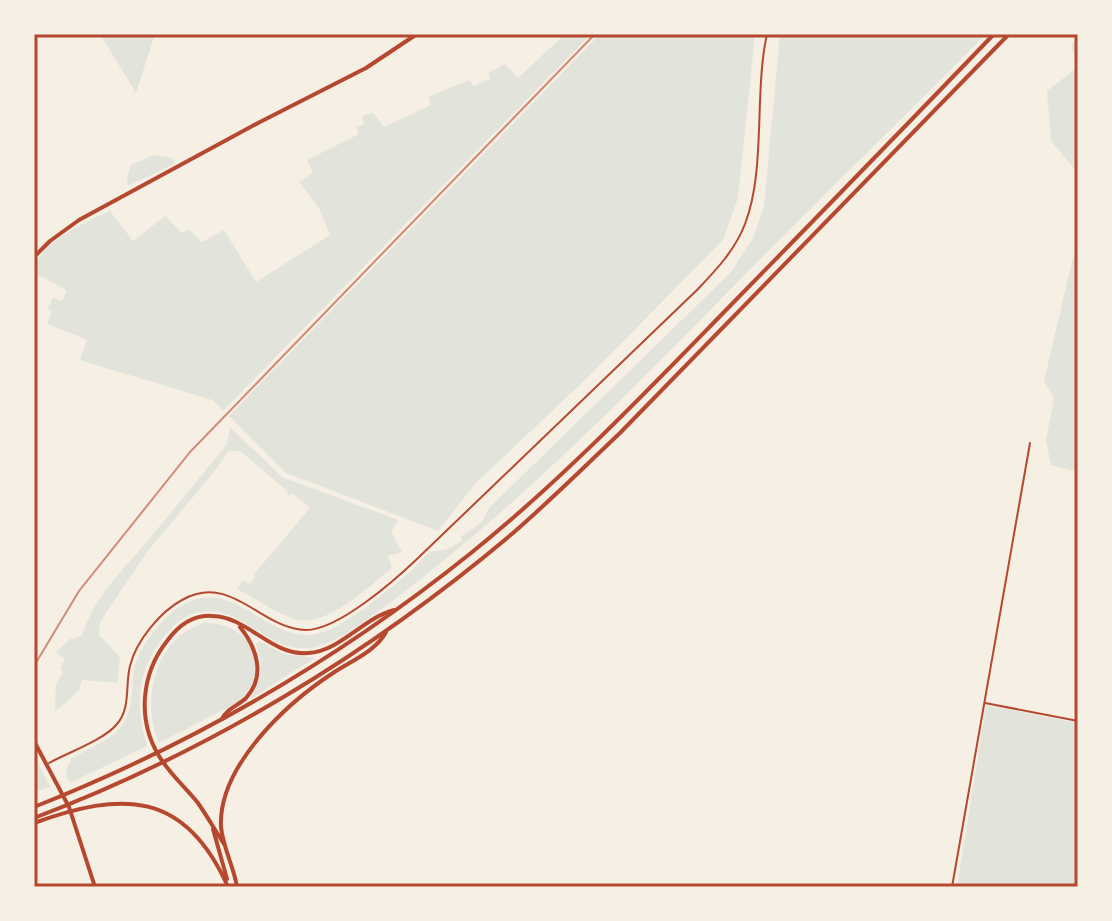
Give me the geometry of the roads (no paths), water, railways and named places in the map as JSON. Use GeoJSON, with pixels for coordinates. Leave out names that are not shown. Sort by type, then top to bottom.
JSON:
{"type":"FeatureCollection","features":[{"type":"Feature","properties":{"kind":"main road"},"geometry":{"type":"LineString","coordinates":[[34,257],[79,220],[366,68],[417,34]]}},
{"type":"Feature","properties":{"kind":"main road"},"geometry":{"type":"LineString","coordinates":[[34,807],[143,760],[221,720],[308,669],[397,610],[469,555],[550,486],[692,345],[994,34]]}},
{"type":"Feature","properties":{"kind":"main road"},"geometry":{"type":"LineString","coordinates":[[34,820],[226,729],[317,676],[387,629],[514,532],[620,433],[1009,34]]}},
{"type":"Feature","properties":{"kind":"main road"},"geometry":{"type":"LineString","coordinates":[[224,844],[153,744],[146,718],[145,692],[162,647],[182,625],[207,615],[221,616],[281,649],[311,653],[331,646],[380,614],[397,610]]}},
{"type":"Feature","properties":{"kind":"main road"},"geometry":{"type":"LineString","coordinates":[[221,720],[225,712],[245,699],[259,666],[253,647],[236,623]]}},
{"type":"Feature","properties":{"kind":"main road"},"geometry":{"type":"LineString","coordinates":[[237,887],[221,823],[227,796],[244,760],[285,708],[314,685],[378,644],[387,629]]}},
{"type":"Feature","properties":{"kind":"main road"},"geometry":{"type":"LineString","coordinates":[[34,741],[69,807],[95,887]]}},
{"type":"Feature","properties":{"kind":"main road"},"geometry":{"type":"LineString","coordinates":[[34,820],[86,805],[131,803],[168,814],[189,828],[210,852],[228,887]]}},
{"type":"Feature","properties":{"kind":"main road"},"geometry":{"type":"LineString","coordinates":[[211,823],[228,887]]}},
{"type":"Feature","properties":{"kind":"street"},"geometry":{"type":"LineString","coordinates":[[47,764],[115,726],[124,710],[129,667],[138,645],[157,621],[182,600],[203,593],[225,594],[289,626],[306,630],[338,619],[378,591],[411,565],[698,289],[729,254],[746,221],[767,34]]}},
{"type":"Feature","properties":{"kind":"street"},"geometry":{"type":"LineString","coordinates":[[952,887],[1030,443]]}},
{"type":"Feature","properties":{"kind":"street"},"geometry":{"type":"LineString","coordinates":[[984,702],[1078,721]]}},
{"type":"Feature","properties":{"kind":"railway"},"geometry":{"type":"LineString","coordinates":[[34,666],[79,591],[190,452],[595,34]]}}]}
